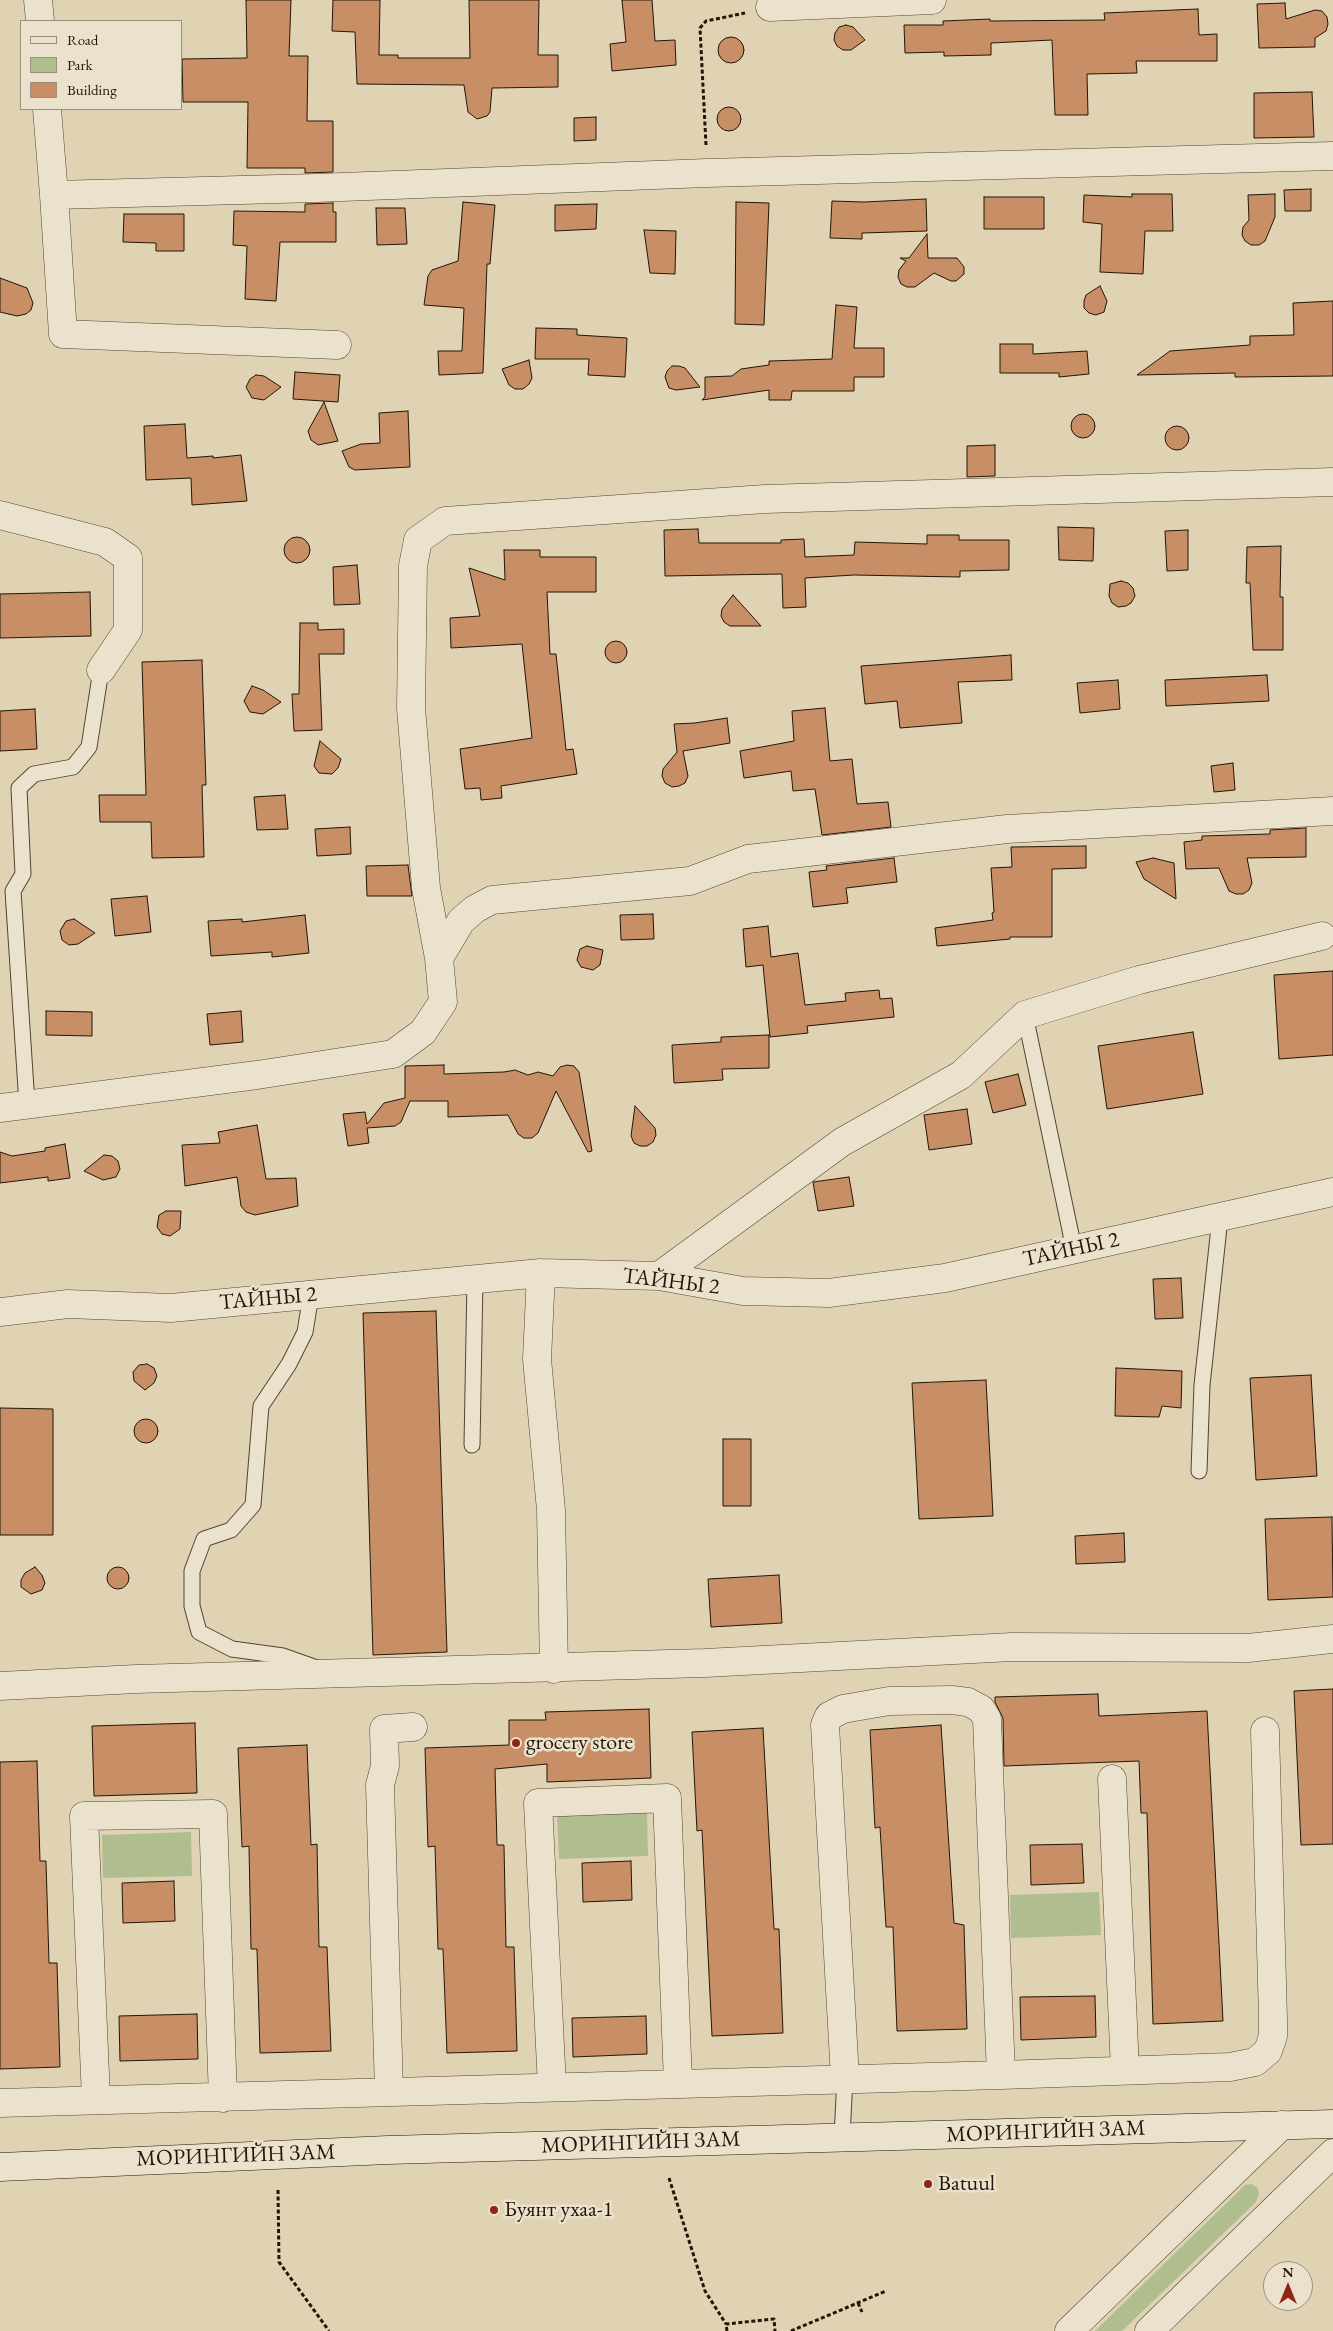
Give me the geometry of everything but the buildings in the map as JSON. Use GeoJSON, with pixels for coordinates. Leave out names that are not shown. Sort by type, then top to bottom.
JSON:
{"type":"FeatureCollection","features":[{"type":"Feature","properties":{"kind":"street"},"geometry":{"type":"LineString","coordinates":[[38,0],[40,20]]}},
{"type":"Feature","properties":{"kind":"street"},"geometry":{"type":"LineString","coordinates":[[770,7],[932,0]]}},
{"type":"Feature","properties":{"kind":"street"},"geometry":{"type":"LineString","coordinates":[[47,110],[63,334],[337,345]]}},
{"type":"Feature","properties":{"kind":"street"},"geometry":{"type":"LineString","coordinates":[[54,195],[326,188],[707,173],[1333,156]]}},
{"type":"Feature","properties":{"kind":"street"},"geometry":{"type":"LineString","coordinates":[[0,1108],[257,1075],[393,1054],[423,1032],[443,1002],[439,958],[426,888],[411,708],[412,566],[418,540],[445,521],[765,499],[1333,482]]}},
{"type":"Feature","properties":{"kind":"street"},"geometry":{"type":"LineString","coordinates":[[0,515],[105,542],[128,558],[128,630],[101,670]]}},
{"type":"Feature","properties":{"kind":"street"},"geometry":{"type":"LineString","coordinates":[[439,958],[461,921],[475,909],[492,900],[690,881],[748,859],[1007,829],[1333,810]]}},
{"type":"Feature","properties":{"kind":"street"},"geometry":{"type":"LineString","coordinates":[[658,1276],[842,1142],[960,1075],[1025,1015],[1139,980],[1322,936]]}},
{"type":"Feature","properties":{"kind":"street","name":"ТАЙНЫ 2"},"geometry":{"type":"LineString","coordinates":[[0,1312],[68,1304],[171,1308],[541,1273],[658,1276],[743,1291],[830,1293],[945,1278],[1333,1192]]}},
{"type":"Feature","properties":{"kind":"street"},"geometry":{"type":"LineString","coordinates":[[541,1273],[537,1358],[551,1510],[554,1669]]}},
{"type":"Feature","properties":{"kind":"street"},"geometry":{"type":"LineString","coordinates":[[0,1686],[136,1679],[705,1664],[1012,1647],[1248,1648],[1333,1639]]}},
{"type":"Feature","properties":{"kind":"street"},"geometry":{"type":"LineString","coordinates":[[845,2078],[825,1725],[830,1716],[843,1709],[888,1701],[916,1700],[968,1702],[981,1709],[987,1719],[1001,2074]]}},
{"type":"Feature","properties":{"kind":"street"},"geometry":{"type":"LineString","coordinates":[[389,2091],[380,1785],[385,1766],[384,1729],[414,1727]]}},
{"type":"Feature","properties":{"kind":"street"},"geometry":{"type":"LineString","coordinates":[[0,2103],[96,2099],[223,2098],[389,2091],[1230,2067],[1255,2062],[1268,2051],[1273,2036],[1265,1730]]}},
{"type":"Feature","properties":{"kind":"street"},"geometry":{"type":"LineString","coordinates":[[1112,1779],[1125,2070]]}},
{"type":"Feature","properties":{"kind":"street"},"geometry":{"type":"LineString","coordinates":[[552,2087],[538,1803],[667,1798],[678,2083]]}},
{"type":"Feature","properties":{"kind":"street"},"geometry":{"type":"LineString","coordinates":[[96,2099],[84,1816],[213,1814],[223,2098]]}},
{"type":"Feature","properties":{"kind":"street","name":"МОРИНГИЙН ЗАМ"},"geometry":{"type":"LineString","coordinates":[[0,2167],[378,2151],[1333,2124]]}},
{"type":"Feature","properties":{"kind":"street"},"geometry":{"type":"LineString","coordinates":[[1069,2331],[1282,2125]]}},
{"type":"Feature","properties":{"kind":"street"},"geometry":{"type":"LineString","coordinates":[[1149,2331],[1333,2153]]}},
{"type":"Feature","properties":{"kind":"lane"},"geometry":{"type":"LineString","coordinates":[[27,1104],[13,891],[23,874],[19,788],[34,774],[73,767],[89,747],[101,670]]}},
{"type":"Feature","properties":{"kind":"lane"},"geometry":{"type":"LineString","coordinates":[[1025,1015],[1074,1249]]}},
{"type":"Feature","properties":{"kind":"lane"},"geometry":{"type":"LineString","coordinates":[[1198,1471],[1202,1385],[1220,1218]]}},
{"type":"Feature","properties":{"kind":"lane"},"geometry":{"type":"LineString","coordinates":[[472,1445],[475,1280]]}},
{"type":"Feature","properties":{"kind":"lane"},"geometry":{"type":"LineString","coordinates":[[311,1295],[305,1332],[289,1364],[261,1406],[253,1506],[231,1530],[204,1540],[192,1571],[192,1606],[199,1632],[223,1645],[232,1649],[283,1656],[314,1665],[326,1674]]}},
{"type":"Feature","properties":{"kind":"lane"},"geometry":{"type":"LineString","coordinates":[[842,2138],[845,2078]]}},
{"type":"Feature","properties":{"kind":"path"},"geometry":{"type":"LineString","coordinates":[[707,173],[700,28],[706,21],[770,7]]}},
{"type":"Feature","properties":{"kind":"path"},"geometry":{"type":"LineString","coordinates":[[669,2178],[705,2291],[726,2324],[727,2331]]}},
{"type":"Feature","properties":{"kind":"path"},"geometry":{"type":"LineString","coordinates":[[278,2190],[279,2262],[329,2331]]}},
{"type":"Feature","properties":{"kind":"path"},"geometry":{"type":"LineString","coordinates":[[792,2331],[886,2291]]}},
{"type":"Feature","properties":{"kind":"path"},"geometry":{"type":"LineString","coordinates":[[858,2303],[862,2312]]}},
{"type":"Feature","properties":{"kind":"path"},"geometry":{"type":"LineString","coordinates":[[726,2324],[774,2319],[775,2331]]}},
{"type":"Feature","properties":{"kind":"green space"},"geometry":{"type":"Polygon","coordinates":[[[647,1813],[648,1856],[559,1859],[557,1815],[647,1813]]]}},
{"type":"Feature","properties":{"kind":"green space"},"geometry":{"type":"Polygon","coordinates":[[[191,1832],[192,1876],[103,1878],[102,1835],[191,1832]]]}},
{"type":"Feature","properties":{"kind":"green space"},"geometry":{"type":"Polygon","coordinates":[[[1099,1892],[1101,1935],[1011,1938],[1010,1895],[1099,1892]]]}},
{"type":"Feature","properties":{"kind":"green space"},"geometry":{"type":"Polygon","coordinates":[[[1252,2184],[1258,2188],[1259,2194],[1256,2202],[1122,2331],[1095,2331],[1245,2185],[1252,2184]]]}},
{"type":"Feature","properties":{"kind":"place","name":"grocery store"},"geometry":{"type":"Point","coordinates":[516,1743]}},
{"type":"Feature","properties":{"kind":"place","name":"Batuul"},"geometry":{"type":"Point","coordinates":[928,2184]}},
{"type":"Feature","properties":{"kind":"place","name":"Буянт ухаа-1"},"geometry":{"type":"Point","coordinates":[494,2210]}}]}
